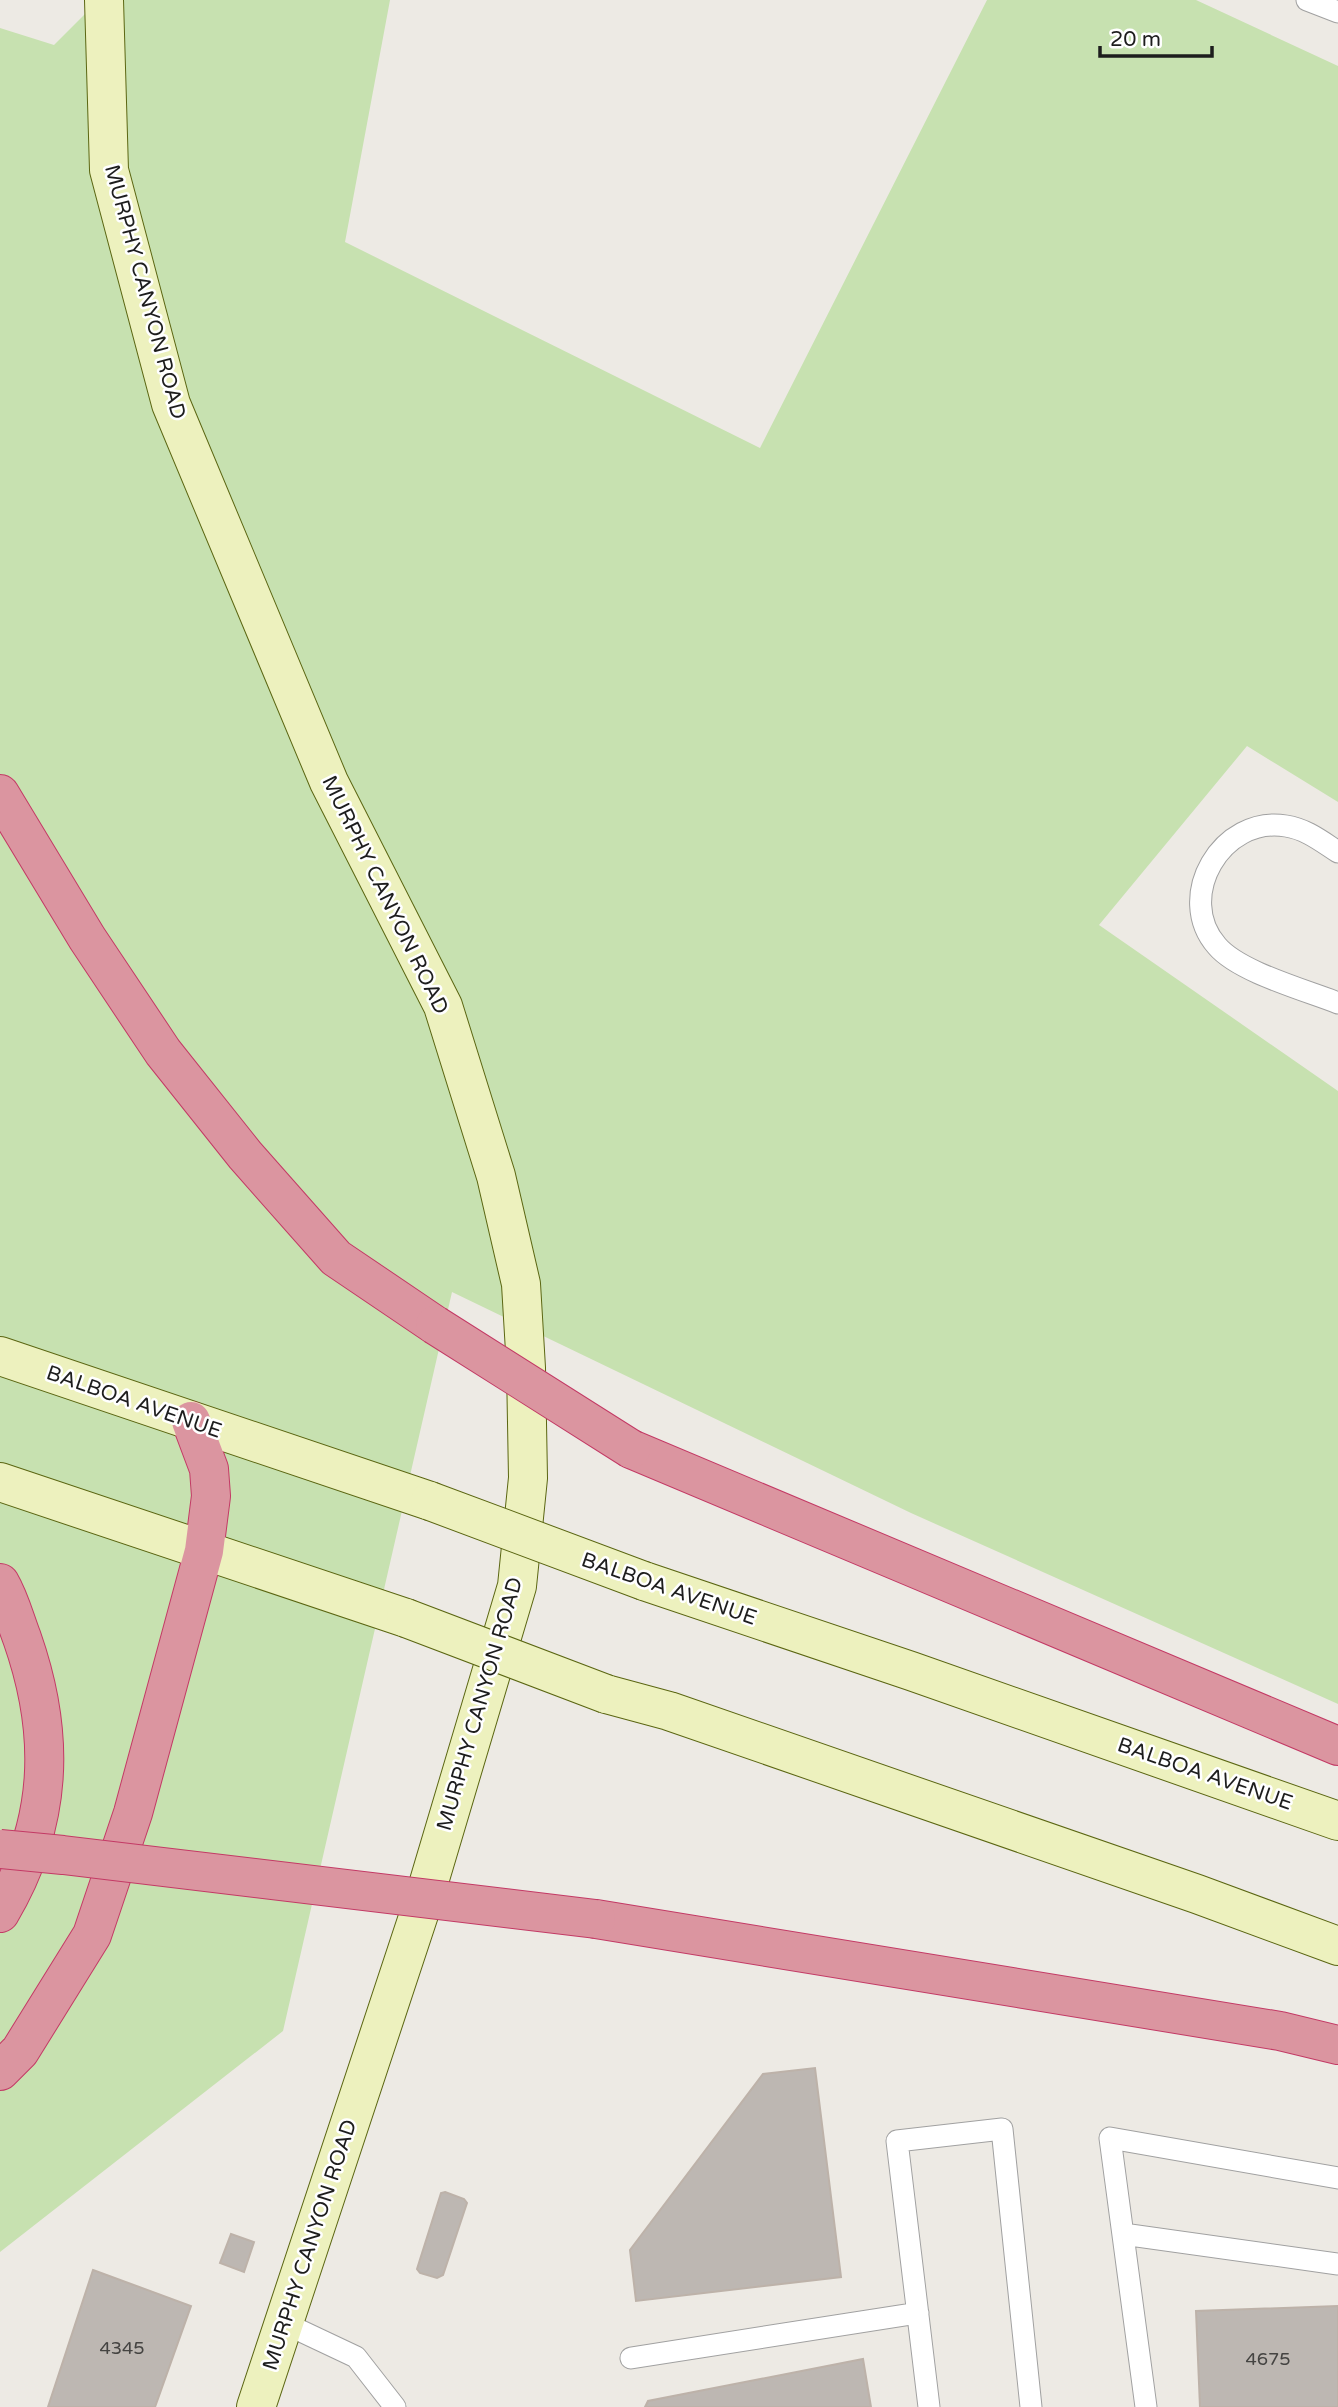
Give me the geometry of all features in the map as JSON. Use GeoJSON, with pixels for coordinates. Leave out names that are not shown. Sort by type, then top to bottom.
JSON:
{"type":"FeatureCollection","features":[{"type":"Feature","properties":{"kind":"highway"},"geometry":{"type":"LineString","coordinates":[[0,794],[86,938],[163,1052],[223,1129],[336,1258],[435,1325],[631,1449],[1338,1746]]}},
{"type":"Feature","properties":{"kind":"highway"},"geometry":{"type":"LineString","coordinates":[[0,2071],[20,2051],[92,1935],[133,1813],[204,1551],[211,1496],[209,1469],[191,1421]]}},
{"type":"Feature","properties":{"kind":"highway"},"geometry":{"type":"LineString","coordinates":[[0,1583],[32,1667],[43,1719],[45,1776],[34,1841],[0,1913]]}},
{"type":"Feature","properties":{"kind":"highway"},"geometry":{"type":"LineString","coordinates":[[0,1849],[63,1854],[596,1919],[1280,2031],[1338,2045]]}},
{"type":"Feature","properties":{"kind":"main road","name":"MURPHY CANYON ROAD"},"geometry":{"type":"LineString","coordinates":[[104,0],[110,170],[171,404],[329,782],[443,1006],[496,1176],[521,1284],[528,1478],[517,1586],[423,1902],[256,2407]]}},
{"type":"Feature","properties":{"kind":"main road","name":"BALBOA AVENUE"},"geometry":{"type":"LineString","coordinates":[[0,1356],[430,1501],[644,1581],[911,1671],[1338,1821]]}},
{"type":"Feature","properties":{"kind":"main road"},"geometry":{"type":"LineString","coordinates":[[0,1482],[406,1618],[606,1694],[669,1711],[1198,1894],[1338,1946]]}},
{"type":"Feature","properties":{"kind":"lane"},"geometry":{"type":"LineString","coordinates":[[1307,0],[1338,12]]}},
{"type":"Feature","properties":{"kind":"lane"},"geometry":{"type":"LineString","coordinates":[[1338,852],[1308,832],[1283,825],[1258,827],[1236,836],[1217,853],[1205,874],[1200,899],[1204,923],[1216,945],[1234,962],[1338,1003]]}},
{"type":"Feature","properties":{"kind":"lane"},"geometry":{"type":"LineString","coordinates":[[929,2407],[897,2141],[1002,2129],[1031,2407]]}},
{"type":"Feature","properties":{"kind":"lane"},"geometry":{"type":"LineString","coordinates":[[1146,2407],[1110,2138],[1338,2178]]}},
{"type":"Feature","properties":{"kind":"lane"},"geometry":{"type":"LineString","coordinates":[[1123,2235],[1338,2264]]}},
{"type":"Feature","properties":{"kind":"lane"},"geometry":{"type":"LineString","coordinates":[[631,2358],[918,2313]]}},
{"type":"Feature","properties":{"kind":"lane"},"geometry":{"type":"LineString","coordinates":[[284,2323],[356,2357],[395,2407]]}},
{"type":"Feature","properties":{"kind":"green space"},"geometry":{"type":"Polygon","coordinates":[[[99,0],[390,0],[345,242],[760,448],[987,0],[1196,0],[1338,66],[1338,802],[1247,746],[1099,925],[1338,1091],[1338,1704],[911,1513],[452,1292],[283,2031],[0,2252],[0,28],[54,45],[99,0]]]}},
{"type":"Feature","properties":{"kind":"building"},"geometry":{"type":"Polygon","coordinates":[[[815,2068],[841,2277],[636,2301],[630,2250],[763,2074],[815,2068]]]}},
{"type":"Feature","properties":{"kind":"building"},"geometry":{"type":"Polygon","coordinates":[[[441,2193],[464,2199],[467,2203],[443,2275],[437,2278],[420,2273],[417,2269],[441,2193]]]}},
{"type":"Feature","properties":{"kind":"building"},"geometry":{"type":"Polygon","coordinates":[[[231,2234],[254,2242],[244,2272],[220,2263],[231,2234]]]}},
{"type":"Feature","properties":{"kind":"building"},"geometry":{"type":"Polygon","coordinates":[[[93,2270],[191,2306],[155,2407],[48,2407],[93,2270]]]}},
{"type":"Feature","properties":{"kind":"building"},"geometry":{"type":"Polygon","coordinates":[[[1338,2306],[1338,2407],[1200,2407],[1196,2311],[1338,2306]]]}},
{"type":"Feature","properties":{"kind":"building"},"geometry":{"type":"Polygon","coordinates":[[[863,2359],[871,2407],[645,2407],[648,2401],[863,2359]]]}}]}
